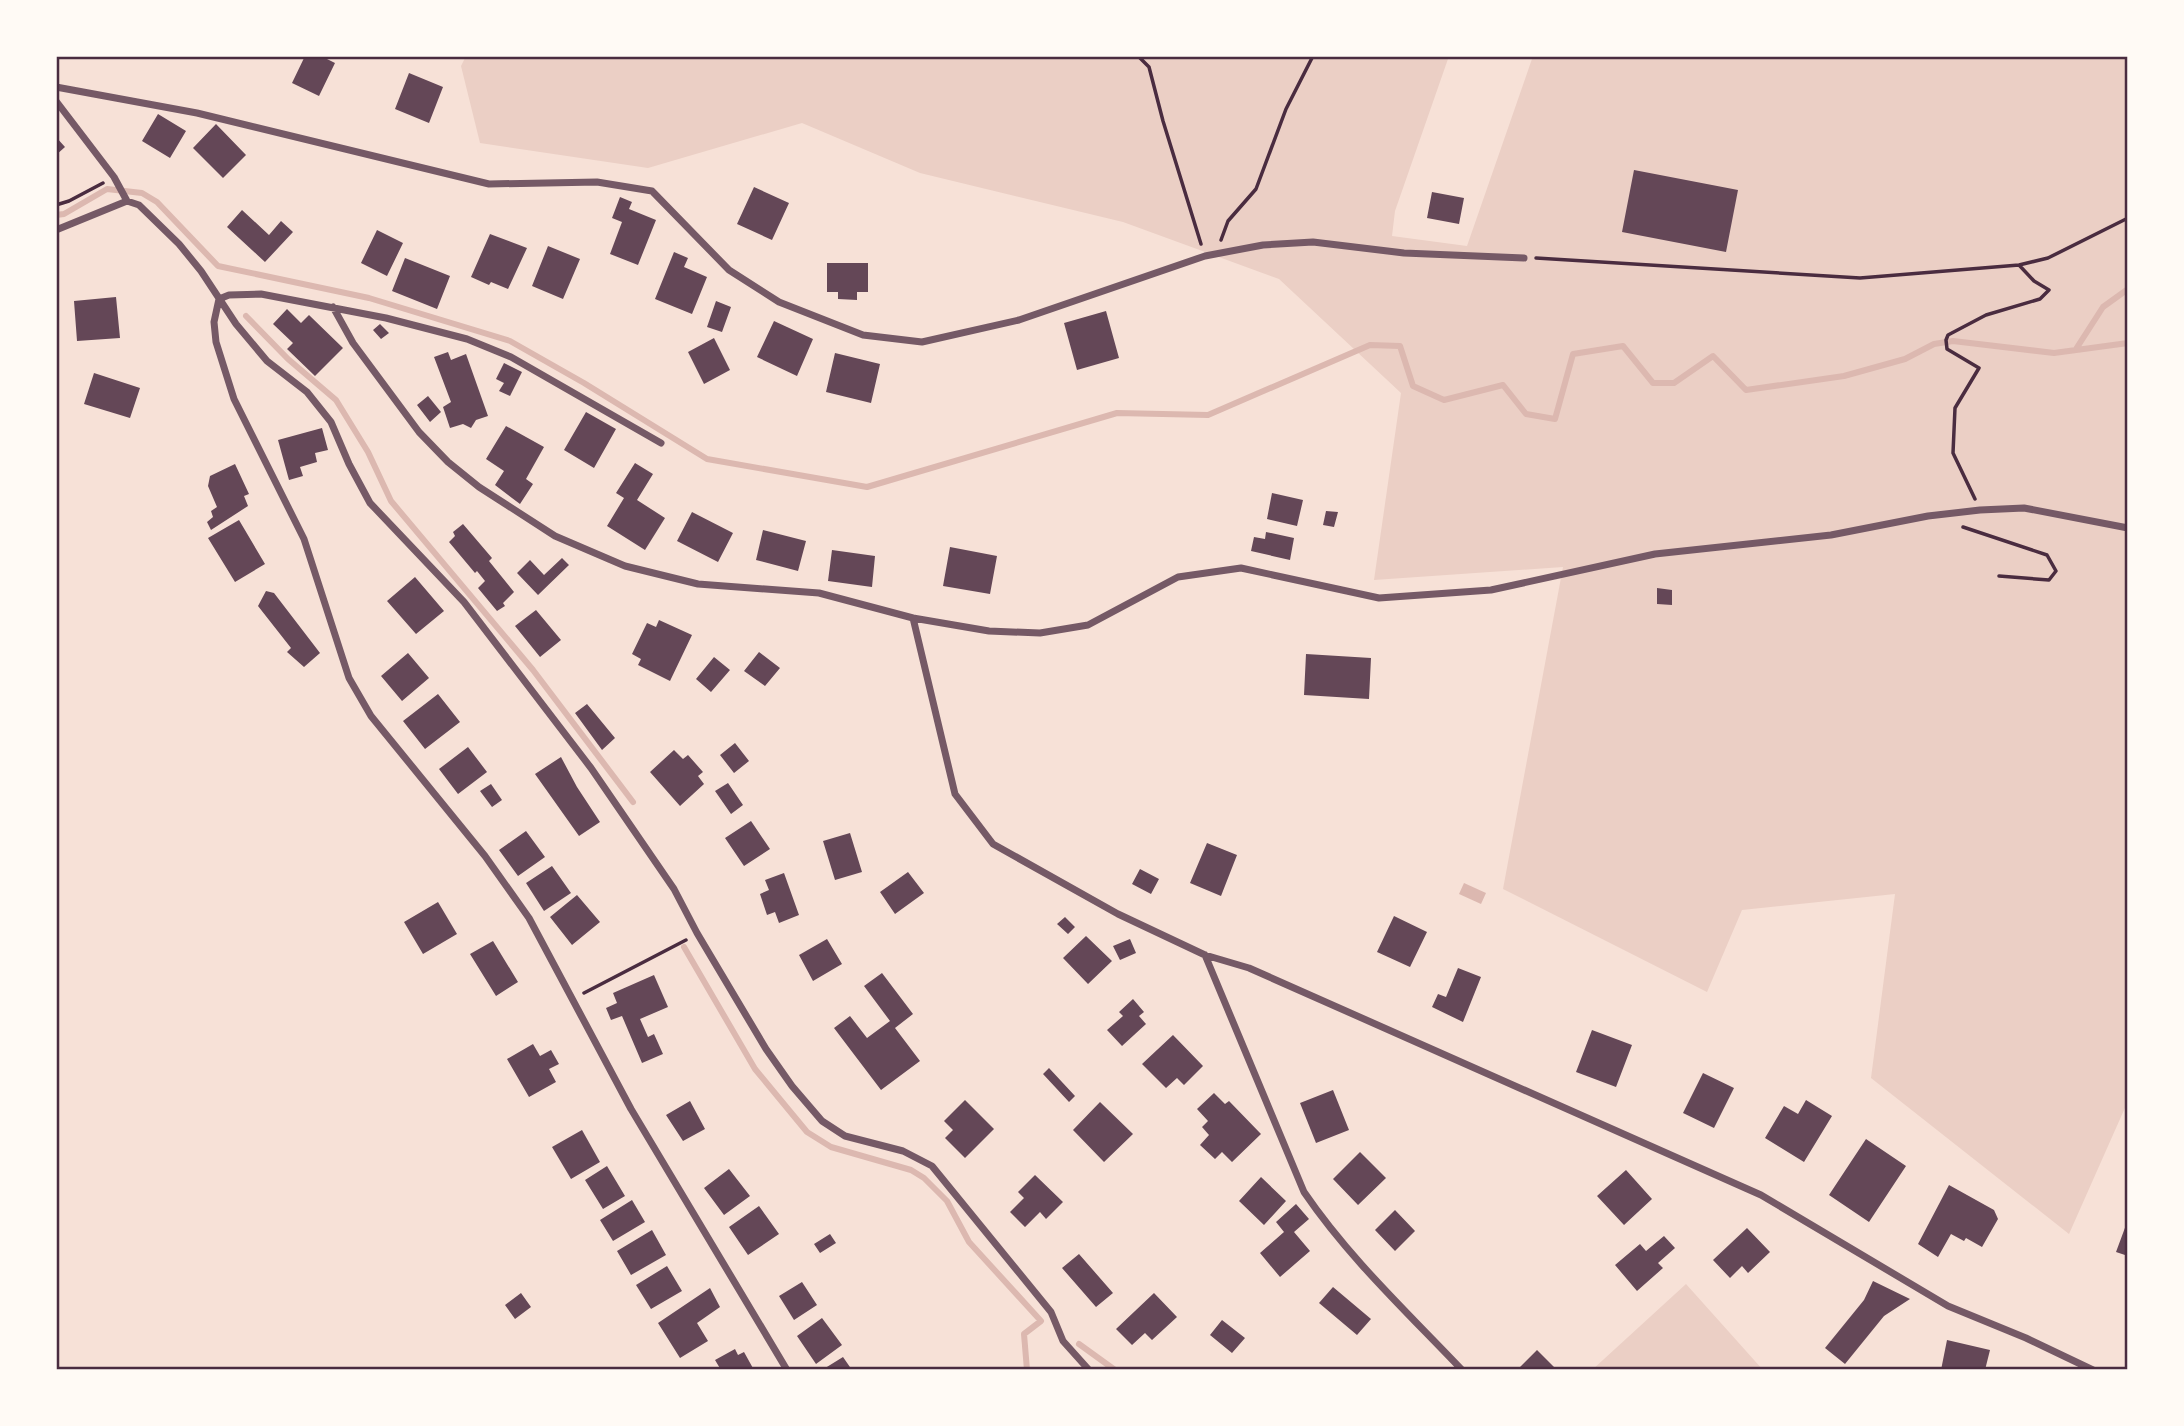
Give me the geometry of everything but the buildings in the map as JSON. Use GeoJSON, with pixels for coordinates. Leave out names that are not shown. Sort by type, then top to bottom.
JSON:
{"type":"FeatureCollection","features":[{"type":"Feature","properties":{"kind":"street"},"geometry":{"type":"LineString","coordinates":[[56,87],[185,110],[489,184],[597,182],[652,191],[729,270],[779,302],[863,335],[922,342],[1007,323],[1205,257],[1262,245],[1313,242],[1404,253],[1524,258]]}},
{"type":"Feature","properties":{"kind":"street"},"geometry":{"type":"LineString","coordinates":[[56,101],[115,178],[127,201]]}},
{"type":"Feature","properties":{"kind":"street"},"geometry":{"type":"LineString","coordinates":[[56,230],[127,201],[139,205],[160,224],[201,271],[267,361],[307,392],[331,422],[370,503],[464,602],[591,768],[674,889],[766,1049],[792,1086],[822,1121],[845,1136],[903,1151],[932,1166],[1051,1312],[1063,1341],[1089,1370]]}},
{"type":"Feature","properties":{"kind":"street"},"geometry":{"type":"LineString","coordinates":[[219,299],[229,295],[261,294],[386,318],[467,339],[511,357],[661,443]]}},
{"type":"Feature","properties":{"kind":"street"},"geometry":{"type":"LineString","coordinates":[[219,299],[214,322],[216,342],[234,399],[304,538],[349,678],[371,716],[485,856],[529,918],[631,1109],[787,1370]]}},
{"type":"Feature","properties":{"kind":"street"},"geometry":{"type":"LineString","coordinates":[[333,307],[353,342],[419,432],[479,487],[555,536],[625,566],[698,584],[819,593],[913,618],[989,631],[1040,633],[1087,625],[1178,577],[1241,568],[1379,598],[1492,590],[1655,554],[1831,535],[1928,516],[1980,510],[2024,508],[2128,528]]}},
{"type":"Feature","properties":{"kind":"street"},"geometry":{"type":"LineString","coordinates":[[913,618],[955,794],[993,844],[1118,914],[1205,954],[1249,968],[1761,1195],[1948,1306],[2026,1338],[2093,1370]]}},
{"type":"Feature","properties":{"kind":"street"},"geometry":{"type":"LineString","coordinates":[[1205,954],[1304,1192],[1326,1224],[1382,1289],[1462,1370]]}},
{"type":"Feature","properties":{"kind":"path"},"geometry":{"type":"LineString","coordinates":[[1138,56],[1149,67],[1205,257]]}},
{"type":"Feature","properties":{"kind":"path"},"geometry":{"type":"LineString","coordinates":[[1216,254],[1228,220],[1256,189],[1286,110],[1312,56]]}},
{"type":"Feature","properties":{"kind":"path"},"geometry":{"type":"LineString","coordinates":[[56,205],[115,178]]}},
{"type":"Feature","properties":{"kind":"path"},"geometry":{"type":"LineString","coordinates":[[1524,258],[1860,278],[2020,265],[2048,258],[2128,218]]}},
{"type":"Feature","properties":{"kind":"path"},"geometry":{"type":"LineString","coordinates":[[1980,510],[1953,453],[1955,408],[1979,368],[1947,349],[1946,342],[1948,335],[1986,315],[2040,299],[2049,290],[2034,281],[2020,265]]}},
{"type":"Feature","properties":{"kind":"path"},"geometry":{"type":"LineString","coordinates":[[1954,524],[2047,555],[2056,571],[2049,580],[1999,576]]}},
{"type":"Feature","properties":{"kind":"path"},"geometry":{"type":"LineString","coordinates":[[573,999],[698,933]]}},
{"type":"Feature","properties":{"kind":"shaded area"},"geometry":{"type":"Polygon","coordinates":[[[466,56],[1449,56],[1395,211],[1392,236],[1467,246],[1533,56],[2128,56],[2128,1101],[2069,1234],[1871,1078],[1895,894],[1742,910],[1707,992],[1503,889],[1563,567],[1374,580],[1401,393],[1279,279],[1123,222],[920,173],[802,123],[648,168],[480,143],[461,66],[466,56]]]}},
{"type":"Feature","properties":{"kind":"shaded area"},"geometry":{"type":"Polygon","coordinates":[[[1464,883],[1486,893],[1481,904],[1459,894],[1464,883]]]}},
{"type":"Feature","properties":{"kind":"shaded area"},"geometry":{"type":"Polygon","coordinates":[[[1686,1284],[1763,1370],[1592,1370],[1686,1284]]]}},
{"type":"Feature","properties":{"kind":"waterway"},"geometry":{"type":"LineString","coordinates":[[56,215],[64,214],[107,189],[142,193],[157,202],[218,266],[369,298],[510,341],[707,459],[867,487],[1117,413],[1208,415],[1370,345],[1400,346],[1413,386],[1444,400],[1503,385],[1526,414],[1555,419],[1573,354],[1623,346],[1653,383],[1674,383],[1713,356],[1746,390],[1844,376],[1905,359],[1934,344],[1953,341],[2054,353],[2128,343]]}},
{"type":"Feature","properties":{"kind":"waterway"},"geometry":{"type":"LineString","coordinates":[[2076,349],[2103,307],[2128,289]]}},
{"type":"Feature","properties":{"kind":"waterway"},"geometry":{"type":"LineString","coordinates":[[246,316],[288,359],[336,400],[368,452],[391,501],[533,670],[633,802]]}},
{"type":"Feature","properties":{"kind":"waterway"},"geometry":{"type":"LineString","coordinates":[[684,947],[755,1069],[807,1132],[831,1147],[911,1170],[924,1178],[947,1201],[969,1242],[1041,1321],[1024,1334],[1027,1370]]}},
{"type":"Feature","properties":{"kind":"waterway"},"geometry":{"type":"LineString","coordinates":[[1079,1344],[1115,1370]]}}]}
